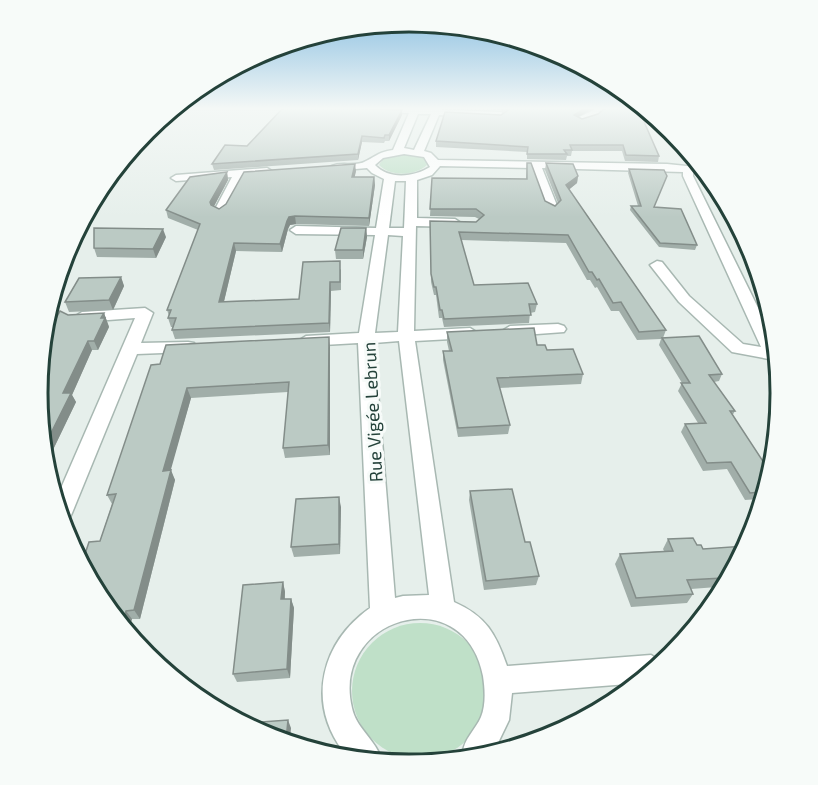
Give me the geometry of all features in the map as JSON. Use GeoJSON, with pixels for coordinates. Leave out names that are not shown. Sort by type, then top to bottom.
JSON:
{"type":"FeatureCollection","features":[{"type":"Feature","properties":{"kind":"street"},"geometry":{"type":"LineString","coordinates":[[396,152],[399,145]]}},
{"type":"Feature","properties":{"kind":"street"},"geometry":{"type":"LineString","coordinates":[[418,153],[422,145]]}},
{"type":"Feature","properties":{"kind":"street"},"geometry":{"type":"LineString","coordinates":[[370,165],[374,158],[396,152],[427,155],[435,163],[689,166]]}},
{"type":"Feature","properties":{"kind":"street"},"geometry":{"type":"LineString","coordinates":[[370,165],[376,172],[390,177],[412,177],[430,172],[435,168],[435,163]]}},
{"type":"Feature","properties":{"kind":"street"},"geometry":{"type":"LineString","coordinates":[[323,168],[370,165]]}},
{"type":"Feature","properties":{"kind":"street"},"geometry":{"type":"LineString","coordinates":[[536,165],[552,208]]}},
{"type":"Feature","properties":{"kind":"street"},"geometry":{"type":"LineString","coordinates":[[692,169],[688,176],[766,341]]}},
{"type":"Feature","properties":{"kind":"street"},"geometry":{"type":"LineString","coordinates":[[176,178],[276,171]]}},
{"type":"Feature","properties":{"kind":"street"},"geometry":{"type":"LineString","coordinates":[[220,211],[240,173]]}},
{"type":"Feature","properties":{"kind":"street","name":"Rue Vigée Lebrun"},"geometry":{"type":"LineString","coordinates":[[383,612],[366,338],[390,177]]}},
{"type":"Feature","properties":{"kind":"street","name":"Rue Vigée Lebrun"},"geometry":{"type":"LineString","coordinates":[[412,177],[406,336],[443,610]]}},
{"type":"Feature","properties":{"kind":"street"},"geometry":{"type":"LineString","coordinates":[[296,230],[381,231],[464,223]]}},
{"type":"Feature","properties":{"kind":"street"},"geometry":{"type":"LineString","coordinates":[[657,265],[684,299],[738,348],[768,354]]}},
{"type":"Feature","properties":{"kind":"street"},"geometry":{"type":"LineString","coordinates":[[66,504],[146,313],[72,317]]}},
{"type":"Feature","properties":{"kind":"street"},"geometry":{"type":"LineString","coordinates":[[284,342],[558,329]]}},
{"type":"Feature","properties":{"kind":"street"},"geometry":{"type":"LineString","coordinates":[[131,350],[202,346]]}},
{"type":"Feature","properties":{"kind":"street"},"geometry":{"type":"LineString","coordinates":[[360,750],[349,738],[340,720],[335,690],[340,660],[352,638],[372,619],[383,612],[414,605],[443,610],[468,624],[486,645],[499,680],[500,696],[492,726],[479,747]]}},
{"type":"Feature","properties":{"kind":"street"},"geometry":{"type":"LineString","coordinates":[[499,680],[640,670]]}},
{"type":"Feature","properties":{"kind":"green space"},"geometry":{"type":"Polygon","coordinates":[[[401,154],[415,155],[425,159],[427,165],[422,169],[403,174],[389,172],[379,165],[383,159],[401,154]]]}},
{"type":"Feature","properties":{"kind":"green space"},"geometry":{"type":"Polygon","coordinates":[[[420,623],[446,629],[468,643],[476,653],[486,678],[488,691],[486,704],[476,729],[458,747],[451,751],[433,753],[395,753],[382,747],[364,729],[358,717],[352,691],[358,665],[372,643],[394,629],[420,623]]]}},
{"type":"Feature","properties":{"kind":"building"},"geometry":{"type":"Polygon","coordinates":[[[225,145],[360,145],[358,154],[212,164],[225,145]]]}},
{"type":"Feature","properties":{"kind":"building"},"geometry":{"type":"Polygon","coordinates":[[[492,145],[654,145],[659,156],[626,155],[623,145],[570,145],[572,150],[564,150],[567,154],[527,154],[528,147],[492,145]]]}},
{"type":"Feature","properties":{"kind":"building"},"geometry":{"type":"Polygon","coordinates":[[[527,163],[531,163],[545,201],[555,206],[561,200],[546,163],[573,164],[578,176],[566,185],[666,330],[639,332],[621,302],[613,303],[599,279],[597,280],[592,272],[589,272],[568,235],[459,232],[474,285],[528,283],[537,304],[529,304],[531,315],[444,319],[431,274],[430,221],[476,222],[484,215],[476,209],[430,209],[432,178],[527,179],[527,163]]]}},
{"type":"Feature","properties":{"kind":"building"},"geometry":{"type":"Polygon","coordinates":[[[355,164],[352,177],[374,177],[369,218],[289,217],[280,244],[234,243],[219,302],[299,299],[303,262],[340,261],[340,282],[330,282],[329,323],[172,330],[176,318],[168,318],[171,310],[167,310],[200,224],[166,210],[190,177],[227,172],[210,202],[219,209],[226,204],[244,172],[355,164]]]}},
{"type":"Feature","properties":{"kind":"building"},"geometry":{"type":"Polygon","coordinates":[[[629,169],[664,170],[667,176],[654,207],[681,209],[697,245],[660,243],[631,206],[641,206],[629,169]]]}},
{"type":"Feature","properties":{"kind":"building"},"geometry":{"type":"Polygon","coordinates":[[[94,228],[163,229],[153,249],[94,248],[94,228]]]}},
{"type":"Feature","properties":{"kind":"building"},"geometry":{"type":"Polygon","coordinates":[[[341,228],[366,228],[363,250],[335,250],[341,228]]]}},
{"type":"Feature","properties":{"kind":"building"},"geometry":{"type":"Polygon","coordinates":[[[121,277],[109,300],[65,302],[79,278],[121,277]]]}},
{"type":"Feature","properties":{"kind":"building"},"geometry":{"type":"Polygon","coordinates":[[[60,311],[68,315],[104,313],[101,318],[105,318],[94,341],[88,341],[63,393],[71,393],[50,434],[49,369],[56,319],[60,311]]]}},
{"type":"Feature","properties":{"kind":"building"},"geometry":{"type":"Polygon","coordinates":[[[534,328],[537,345],[545,345],[547,350],[573,349],[583,374],[497,378],[510,425],[458,428],[443,351],[452,351],[447,332],[534,328]]]}},
{"type":"Feature","properties":{"kind":"building"},"geometry":{"type":"Polygon","coordinates":[[[699,336],[722,374],[709,375],[735,411],[730,411],[763,462],[756,492],[750,493],[731,462],[707,463],[685,424],[706,423],[681,383],[690,383],[662,338],[699,336]]]}},
{"type":"Feature","properties":{"kind":"building"},"geometry":{"type":"Polygon","coordinates":[[[329,337],[328,445],[283,448],[289,382],[187,388],[163,471],[171,470],[134,610],[126,611],[125,614],[96,573],[85,553],[89,542],[100,541],[116,494],[107,495],[151,365],[160,364],[166,345],[329,337]]]}},
{"type":"Feature","properties":{"kind":"building"},"geometry":{"type":"Polygon","coordinates":[[[512,489],[525,542],[530,542],[539,576],[486,581],[470,491],[512,489]]]}},
{"type":"Feature","properties":{"kind":"building"},"geometry":{"type":"Polygon","coordinates":[[[339,497],[339,544],[291,547],[296,499],[339,497]]]}},
{"type":"Feature","properties":{"kind":"building"},"geometry":{"type":"Polygon","coordinates":[[[693,538],[703,549],[736,547],[719,578],[687,580],[693,594],[636,598],[620,554],[673,551],[668,539],[693,538]]]}},
{"type":"Feature","properties":{"kind":"building"},"geometry":{"type":"Polygon","coordinates":[[[283,582],[281,599],[291,599],[287,669],[233,674],[243,585],[283,582]]]}},
{"type":"Feature","properties":{"kind":"building"},"geometry":{"type":"Polygon","coordinates":[[[288,720],[287,732],[271,726],[262,722],[288,720]]]}}]}
